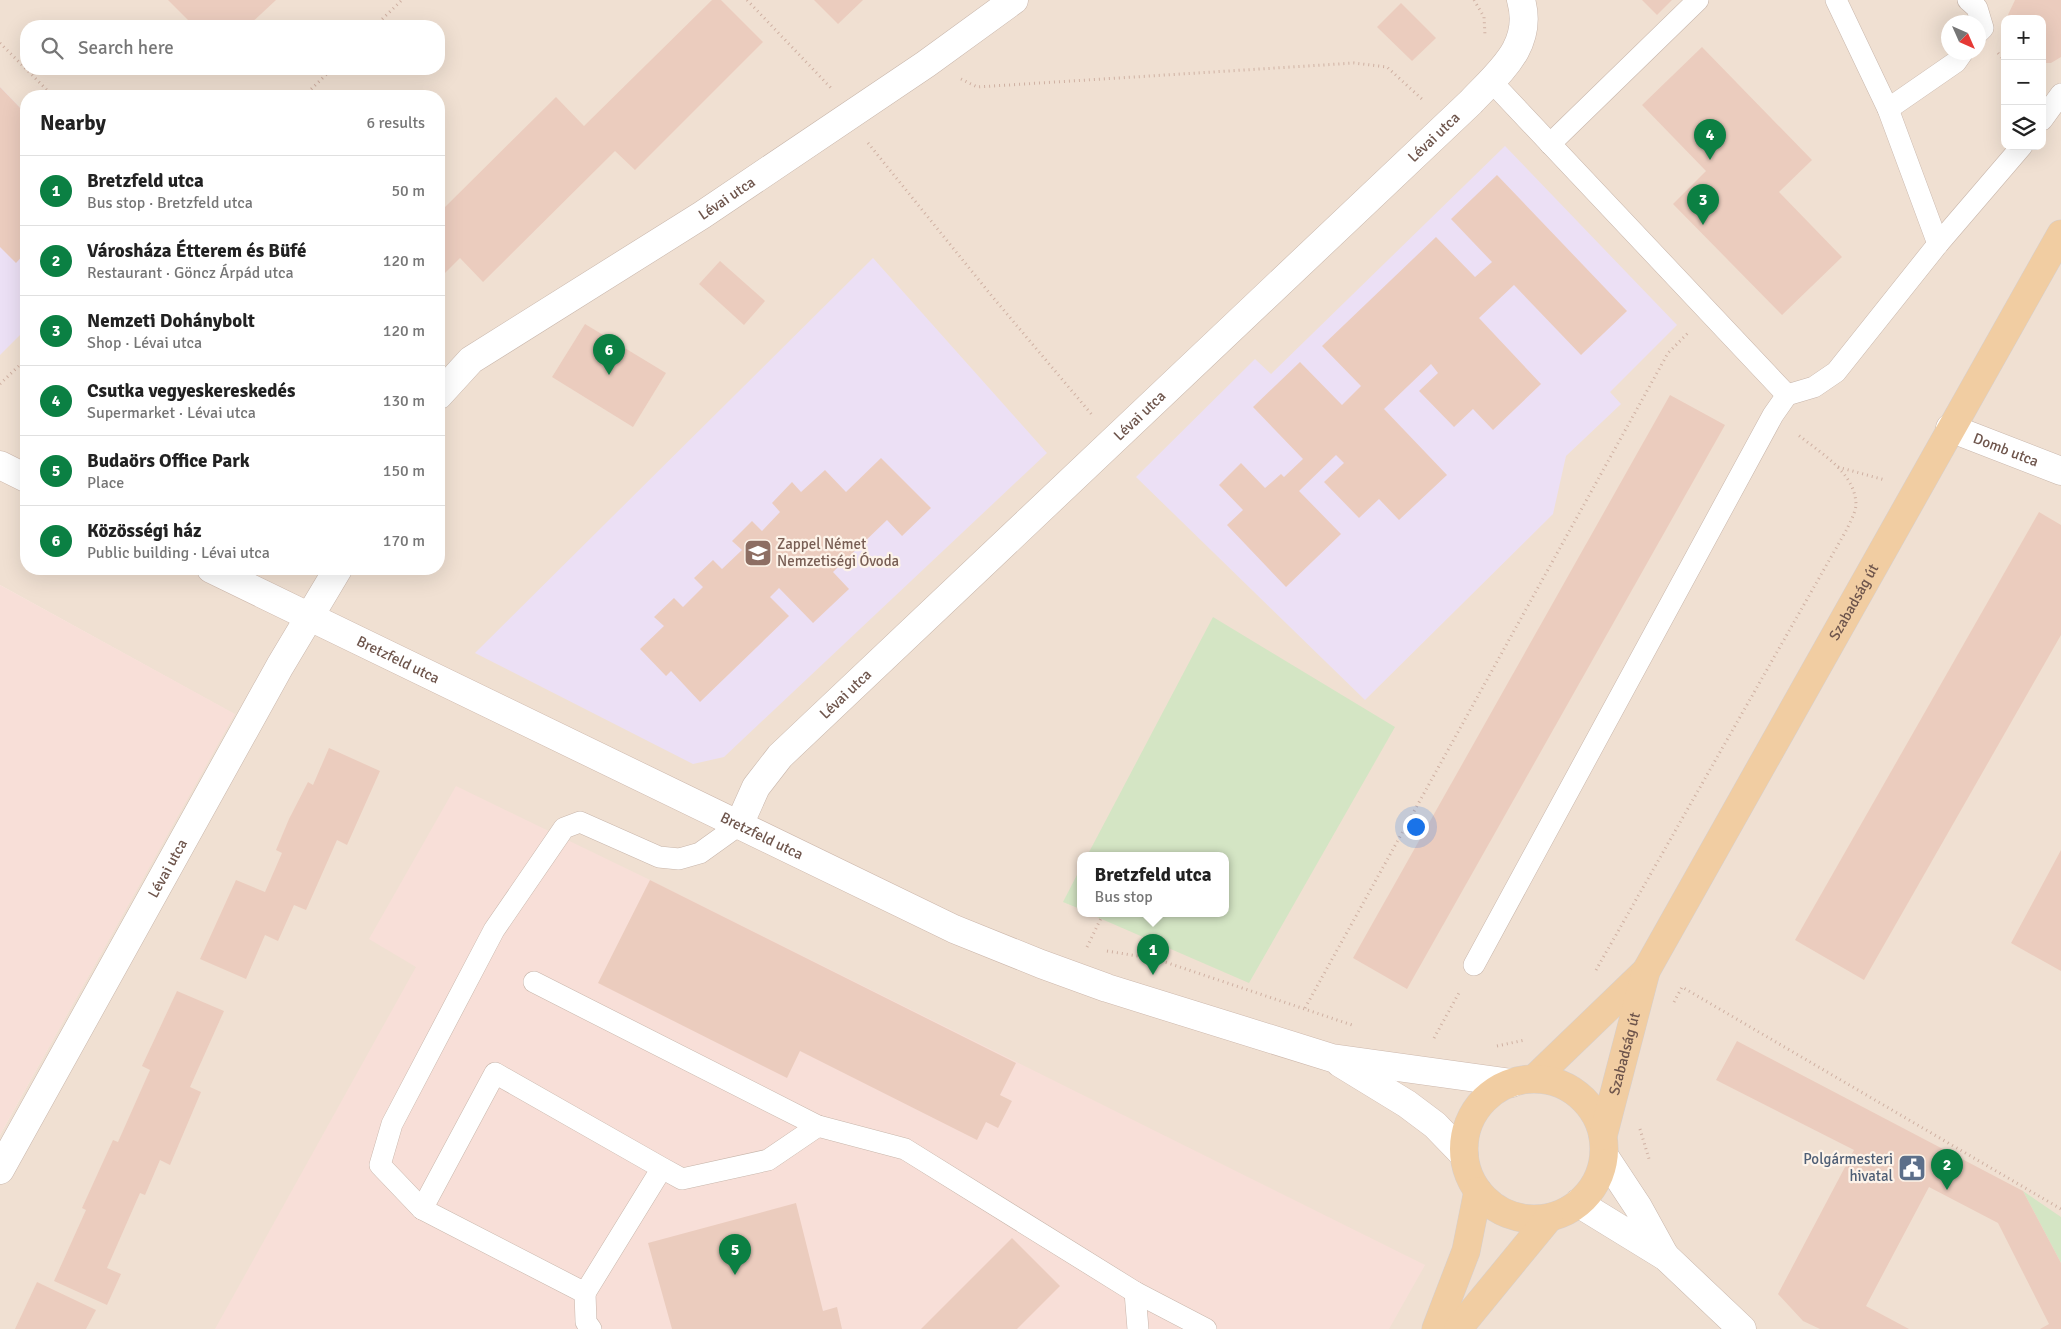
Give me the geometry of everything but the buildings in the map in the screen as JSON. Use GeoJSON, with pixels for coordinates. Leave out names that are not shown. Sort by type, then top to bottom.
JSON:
{"type":"FeatureCollection","features":[{"type":"Feature","properties":{"kind":"main road","name":"Szabadság út"},"geometry":{"type":"LineString","coordinates":[[1604,1146],[1646,970],[2061,234]]}},
{"type":"Feature","properties":{"kind":"main road","name":"Szabadság út"},"geometry":{"type":"LineString","coordinates":[[1524,1080],[1646,970]]}},
{"type":"Feature","properties":{"kind":"main road"},"geometry":{"type":"LineString","coordinates":[[1524,1080],[1554,1080],[1579,1094],[1599,1120],[1604,1146],[1600,1174],[1592,1187],[1570,1210],[1549,1218],[1518,1217],[1496,1207],[1478,1191],[1466,1168],[1464,1155],[1465,1136],[1471,1119],[1481,1103],[1495,1091],[1524,1080]]}},
{"type":"Feature","properties":{"kind":"main road"},"geometry":{"type":"LineString","coordinates":[[1436,1329],[1466,1251],[1478,1191]]}},
{"type":"Feature","properties":{"kind":"main road"},"geometry":{"type":"LineString","coordinates":[[1458,1329],[1549,1218]]}},
{"type":"Feature","properties":{"kind":"street","name":"Lévai utca"},"geometry":{"type":"LineString","coordinates":[[445,388],[471,360],[702,216],[926,64],[1014,0]]}},
{"type":"Feature","properties":{"kind":"street","name":"Lévai utca"},"geometry":{"type":"LineString","coordinates":[[739,825],[756,787],[780,756],[1511,60],[1523,36],[1524,11],[1521,0]]}},
{"type":"Feature","properties":{"kind":"street","name":"Domb utca"},"geometry":{"type":"LineString","coordinates":[[1950,428],[2061,471]]}},
{"type":"Feature","properties":{"kind":"street"},"geometry":{"type":"LineString","coordinates":[[0,466],[20,475]]}},
{"type":"Feature","properties":{"kind":"street","name":"Bretzfeld utca"},"geometry":{"type":"LineString","coordinates":[[224,575],[954,929],[1040,964],[1107,988],[1332,1058],[1524,1080]]}},
{"type":"Feature","properties":{"kind":"street","name":"Lévai utca"},"geometry":{"type":"LineString","coordinates":[[0,1170],[309,617],[334,575]]}},
{"type":"Feature","properties":{"kind":"street","name":"Bretzfeld utca"},"geometry":{"type":"LineString","coordinates":[[1332,1058],[1407,1104],[1435,1125],[1464,1155]]}},
{"type":"Feature","properties":{"kind":"street"},"geometry":{"type":"LineString","coordinates":[[1604,1146],[1666,1257]]}},
{"type":"Feature","properties":{"kind":"street"},"geometry":{"type":"LineString","coordinates":[[1578,1203],[1666,1257],[1742,1329]]}},
{"type":"Feature","properties":{"kind":"lane"},"geometry":{"type":"LineString","coordinates":[[1550,144],[1698,0]]}},
{"type":"Feature","properties":{"kind":"lane"},"geometry":{"type":"LineString","coordinates":[[1836,0],[1888,109],[1938,244]]}},
{"type":"Feature","properties":{"kind":"lane"},"geometry":{"type":"LineString","coordinates":[[1968,0],[1977,8],[1979,15]]}},
{"type":"Feature","properties":{"kind":"lane"},"geometry":{"type":"LineString","coordinates":[[1888,109],[1957,60]]}},
{"type":"Feature","properties":{"kind":"lane"},"geometry":{"type":"LineString","coordinates":[[1491,81],[1787,395]]}},
{"type":"Feature","properties":{"kind":"lane"},"geometry":{"type":"LineString","coordinates":[[2046,115],[2061,94]]}},
{"type":"Feature","properties":{"kind":"lane"},"geometry":{"type":"LineString","coordinates":[[1474,965],[1773,415],[1787,395],[1814,387],[1836,372],[1938,244],[2019,150]]}},
{"type":"Feature","properties":{"kind":"lane"},"geometry":{"type":"LineString","coordinates":[[585,1292],[422,1210],[380,1165],[392,1124],[494,930],[564,828],[580,822],[659,857],[679,859],[700,853],[739,825]]}},
{"type":"Feature","properties":{"kind":"lane"},"geometry":{"type":"LineString","coordinates":[[534,982],[818,1126],[905,1149],[1136,1292],[1206,1329]]}},
{"type":"Feature","properties":{"kind":"lane"},"geometry":{"type":"LineString","coordinates":[[422,1210],[495,1074],[682,1179],[768,1160],[818,1126]]}},
{"type":"Feature","properties":{"kind":"lane"},"geometry":{"type":"LineString","coordinates":[[591,1329],[586,1322],[585,1292],[662,1168]]}},
{"type":"Feature","properties":{"kind":"lane"},"geometry":{"type":"LineString","coordinates":[[1136,1292],[1138,1329]]}},
{"type":"Feature","properties":{"kind":"path"},"geometry":{"type":"LineString","coordinates":[[381,20],[402,0]]}},
{"type":"Feature","properties":{"kind":"path"},"geometry":{"type":"LineString","coordinates":[[747,0],[831,88],[848,117],[991,295],[1113,440]]}},
{"type":"Feature","properties":{"kind":"path"},"geometry":{"type":"LineString","coordinates":[[0,43],[20,63]]}},
{"type":"Feature","properties":{"kind":"path"},"geometry":{"type":"LineString","coordinates":[[926,64],[977,86],[1354,63],[1387,67],[1425,102],[1432,98]]}},
{"type":"Feature","properties":{"kind":"path"},"geometry":{"type":"LineString","coordinates":[[32,75],[47,90]]}},
{"type":"Feature","properties":{"kind":"path"},"geometry":{"type":"LineString","coordinates":[[310,90],[326,75]]}},
{"type":"Feature","properties":{"kind":"path"},"geometry":{"type":"LineString","coordinates":[[1305,1008],[1668,353],[1691,330]]}},
{"type":"Feature","properties":{"kind":"path"},"geometry":{"type":"LineString","coordinates":[[0,384],[20,365]]}},
{"type":"Feature","properties":{"kind":"path"},"geometry":{"type":"LineString","coordinates":[[1594,974],[1847,529],[1856,505],[1854,488],[1838,467],[1773,415]]}},
{"type":"Feature","properties":{"kind":"path"},"geometry":{"type":"LineString","coordinates":[[1838,467],[1883,479],[1912,496]]}},
{"type":"Feature","properties":{"kind":"path"},"geometry":{"type":"LineString","coordinates":[[1096,949],[1087,948],[1101,918]]}},
{"type":"Feature","properties":{"kind":"path"},"geometry":{"type":"LineString","coordinates":[[1104,950],[1156,959],[1361,1027]]}},
{"type":"Feature","properties":{"kind":"path"},"geometry":{"type":"LineString","coordinates":[[1430,1045],[1474,965]]}},
{"type":"Feature","properties":{"kind":"path"},"geometry":{"type":"LineString","coordinates":[[1673,1005],[1682,986],[2061,1209]]}},
{"type":"Feature","properties":{"kind":"path"},"geometry":{"type":"LineString","coordinates":[[1639,1125],[1650,1163]]}},
{"type":"Feature","properties":{"kind":"shaded area"},"geometry":{"type":"Polygon","coordinates":[[[0,0],[2061,0],[2061,1329],[0,1329],[0,1135],[234,714],[0,585],[0,0]]]}},
{"type":"Feature","properties":{"kind":"shaded area"},"geometry":{"type":"Polygon","coordinates":[[[0,87],[20,108],[20,335],[0,355],[0,87]]]}},
{"type":"Feature","properties":{"kind":"shaded area"},"geometry":{"type":"Polygon","coordinates":[[[1505,146],[1677,325],[1610,392],[1621,404],[1566,456],[1553,514],[1365,700],[1136,477],[1255,359],[1271,374],[1505,146]]]}},
{"type":"Feature","properties":{"kind":"shaded area","name":"Zappel Német Nemzetiségi Óvoda"},"geometry":{"type":"Polygon","coordinates":[[[873,258],[1047,453],[724,757],[693,764],[475,653],[873,258]]]}},
{"type":"Feature","properties":{"kind":"shaded area"},"geometry":{"type":"Polygon","coordinates":[[[0,585],[235,714],[0,1135],[0,585]]]}},
{"type":"Feature","properties":{"kind":"shaded area"},"geometry":{"type":"Polygon","coordinates":[[[456,786],[650,880],[1425,1265],[1389,1329],[215,1329],[416,967],[369,939],[456,786]]]}},
{"type":"Feature","properties":{"kind":"green space"},"geometry":{"type":"Polygon","coordinates":[[[1213,617],[1395,727],[1249,983],[1097,917],[1229,917],[1229,852],[1089,852],[1213,617]]]}},
{"type":"Feature","properties":{"kind":"green space"},"geometry":{"type":"Polygon","coordinates":[[[1077,875],[1077,908],[1063,902],[1077,875]]]}},
{"type":"Feature","properties":{"kind":"green space"},"geometry":{"type":"Polygon","coordinates":[[[2023,1191],[2061,1217],[2061,1263],[2023,1191]]]}},
{"type":"Feature","properties":{"kind":"place","name":"Csutka vegyeskereskedés"},"geometry":{"type":"Point","coordinates":[1710,160]}},
{"type":"Feature","properties":{"kind":"place","name":"Nemzeti Dohánybolt"},"geometry":{"type":"Point","coordinates":[1703,225]}},
{"type":"Feature","properties":{"kind":"place","name":"Közösségi ház"},"geometry":{"type":"Point","coordinates":[609,375]}},
{"type":"Feature","properties":{"kind":"place","name":"Zappel Német Nemzetiségi Óvoda"},"geometry":{"type":"Point","coordinates":[758,553]}},
{"type":"Feature","properties":{"kind":"place","name":"Bretzfeld utca"},"geometry":{"type":"Point","coordinates":[1153,975]}},
{"type":"Feature","properties":{"kind":"place","name":"Polgármesteri hivatal"},"geometry":{"type":"Point","coordinates":[1912,1168]}},
{"type":"Feature","properties":{"kind":"place","name":"Városháza Étterem és Büfé"},"geometry":{"type":"Point","coordinates":[1947,1190]}},
{"type":"Feature","properties":{"kind":"place","name":"Budaörs Office Park"},"geometry":{"type":"Point","coordinates":[735,1275]}}]}
